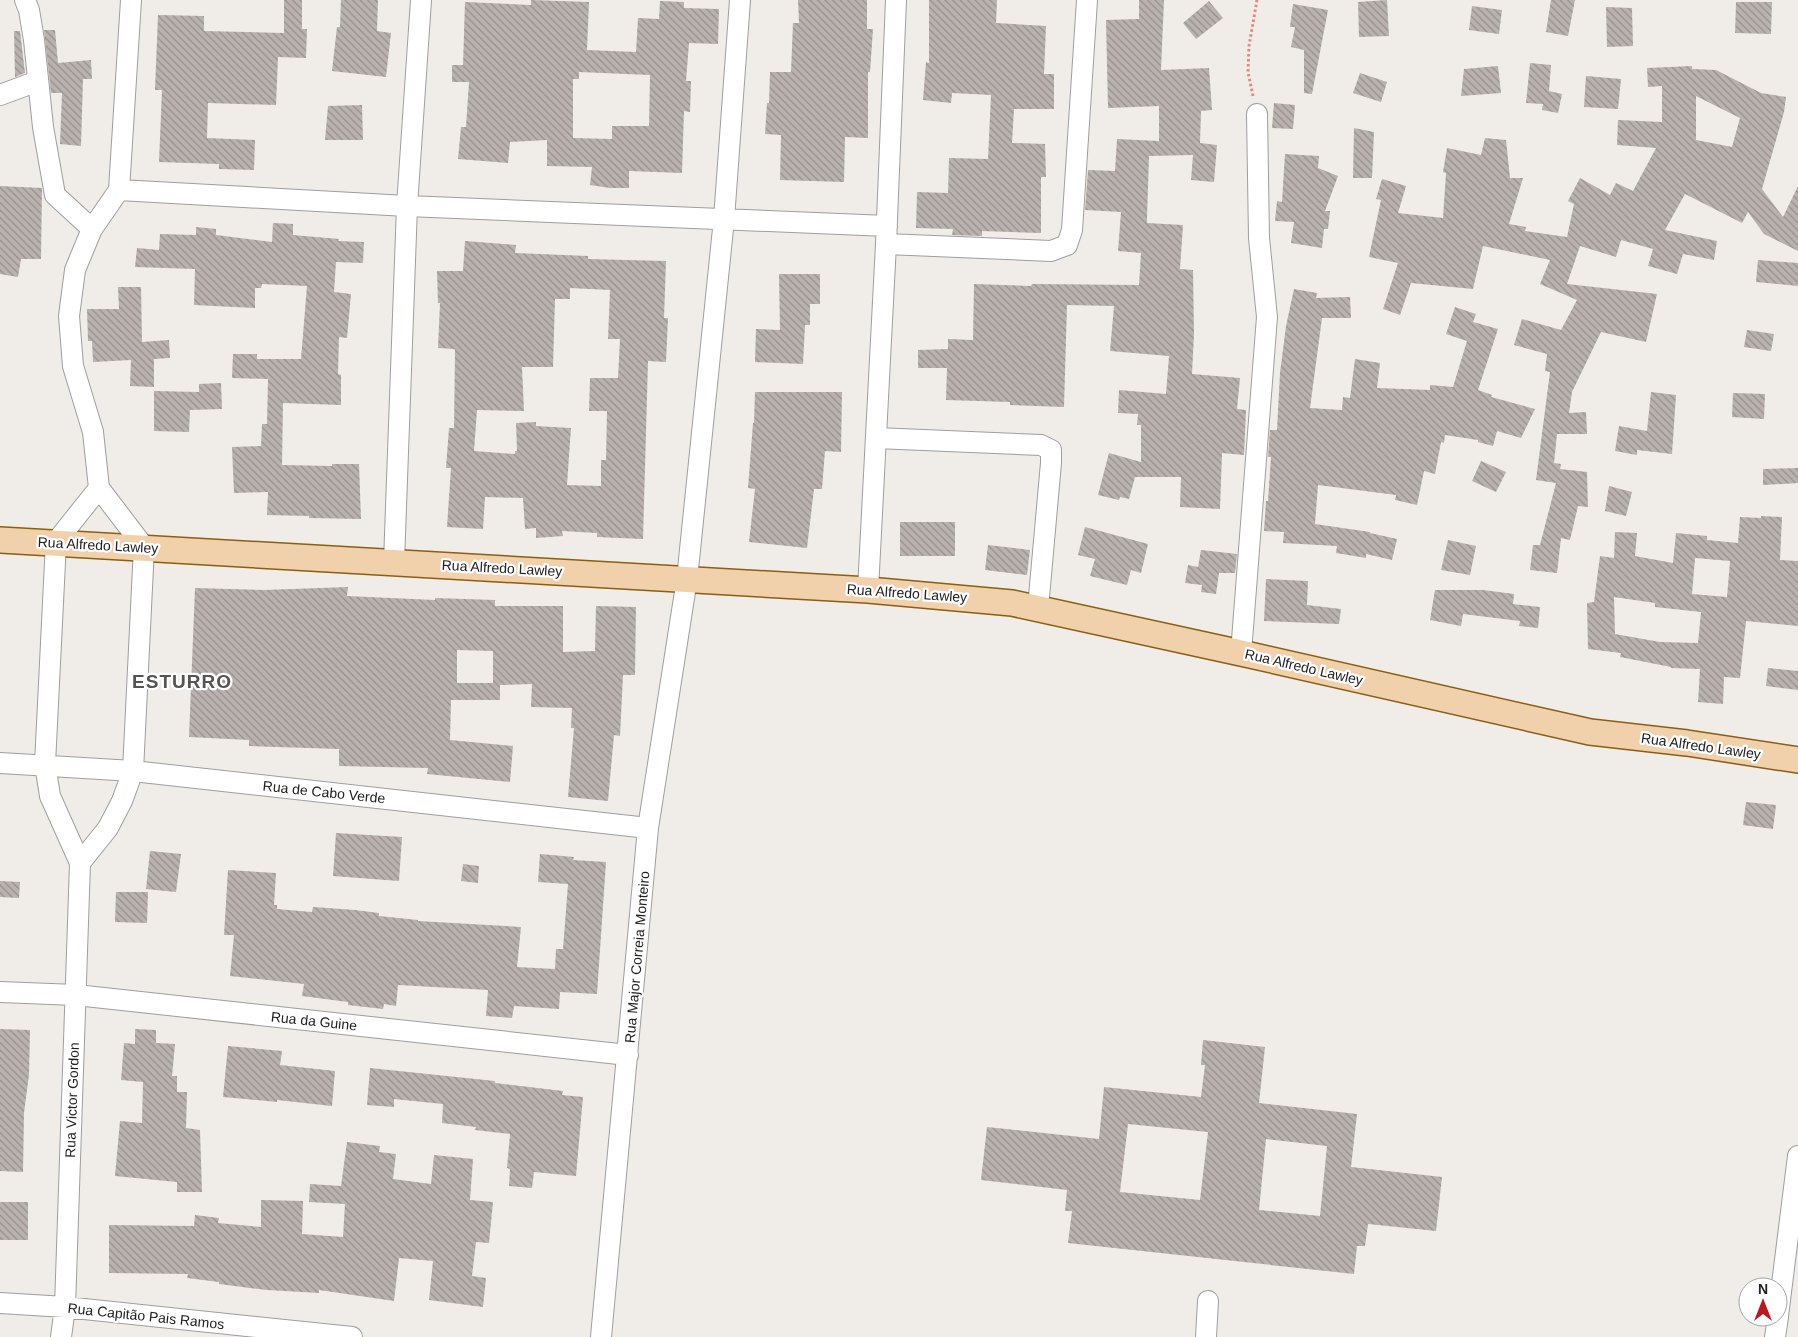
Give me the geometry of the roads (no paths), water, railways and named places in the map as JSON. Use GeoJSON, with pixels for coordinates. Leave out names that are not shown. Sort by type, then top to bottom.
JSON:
{"type":"FeatureCollection","features":[{"type":"Feature","properties":{"kind":"main road","name":"Rua Alfredo Lawley"},"geometry":{"type":"LineString","coordinates":[[0,540],[687,579],[973,598],[1038,608],[1590,732],[1687,742],[1798,760]]}},
{"type":"Feature","properties":{"kind":"street"},"geometry":{"type":"LineString","coordinates":[[25,0],[29,10],[34,40],[43,127],[55,195],[92,229]]}},
{"type":"Feature","properties":{"kind":"street"},"geometry":{"type":"LineString","coordinates":[[99,488],[56,542],[45,764],[50,796],[80,863],[108,828],[122,801],[133,771],[144,547],[99,488],[93,432],[73,366],[68,316],[75,270],[92,229],[119,190],[131,0]]}},
{"type":"Feature","properties":{"kind":"street"},"geometry":{"type":"LineString","coordinates":[[394,562],[407,206],[421,0]]}},
{"type":"Feature","properties":{"kind":"street","name":"Rua Major Correia Monteiro"},"geometry":{"type":"LineString","coordinates":[[601,1337],[648,828],[687,579],[724,219],[740,0]]}},
{"type":"Feature","properties":{"kind":"street"},"geometry":{"type":"LineString","coordinates":[[868,590],[896,0]]}},
{"type":"Feature","properties":{"kind":"street"},"geometry":{"type":"LineString","coordinates":[[119,190],[407,206],[724,219],[1052,251],[1067,245],[1072,230],[1087,0]]}},
{"type":"Feature","properties":{"kind":"street"},"geometry":{"type":"LineString","coordinates":[[0,95],[38,81]]}},
{"type":"Feature","properties":{"kind":"street"},"geometry":{"type":"LineString","coordinates":[[1241,653],[1267,317],[1259,238],[1257,114]]}},
{"type":"Feature","properties":{"kind":"street"},"geometry":{"type":"LineString","coordinates":[[876,438],[1041,445],[1050,450],[1052,463],[1038,608]]}},
{"type":"Feature","properties":{"kind":"street","name":"Rua de Cabo Verde"},"geometry":{"type":"LineString","coordinates":[[0,763],[45,764],[133,771],[648,828]]}},
{"type":"Feature","properties":{"kind":"street","name":"Rua Victor Gordon"},"geometry":{"type":"LineString","coordinates":[[61,1337],[65,1307],[80,863]]}},
{"type":"Feature","properties":{"kind":"street","name":"Rua da Guine"},"geometry":{"type":"LineString","coordinates":[[0,992],[76,996],[628,1055]]}},
{"type":"Feature","properties":{"kind":"street"},"geometry":{"type":"LineString","coordinates":[[1783,1277],[1798,1156]]}},
{"type":"Feature","properties":{"kind":"street"},"geometry":{"type":"LineString","coordinates":[[1206,1337],[1208,1301]]}},
{"type":"Feature","properties":{"kind":"street","name":"Rua Capitão Pais Ramos"},"geometry":{"type":"LineString","coordinates":[[0,1303],[65,1307],[352,1337]]}},
{"type":"Feature","properties":{"kind":"district","name":"ESTURRO"},"geometry":{"type":"Point","coordinates":[182,681]}}]}
